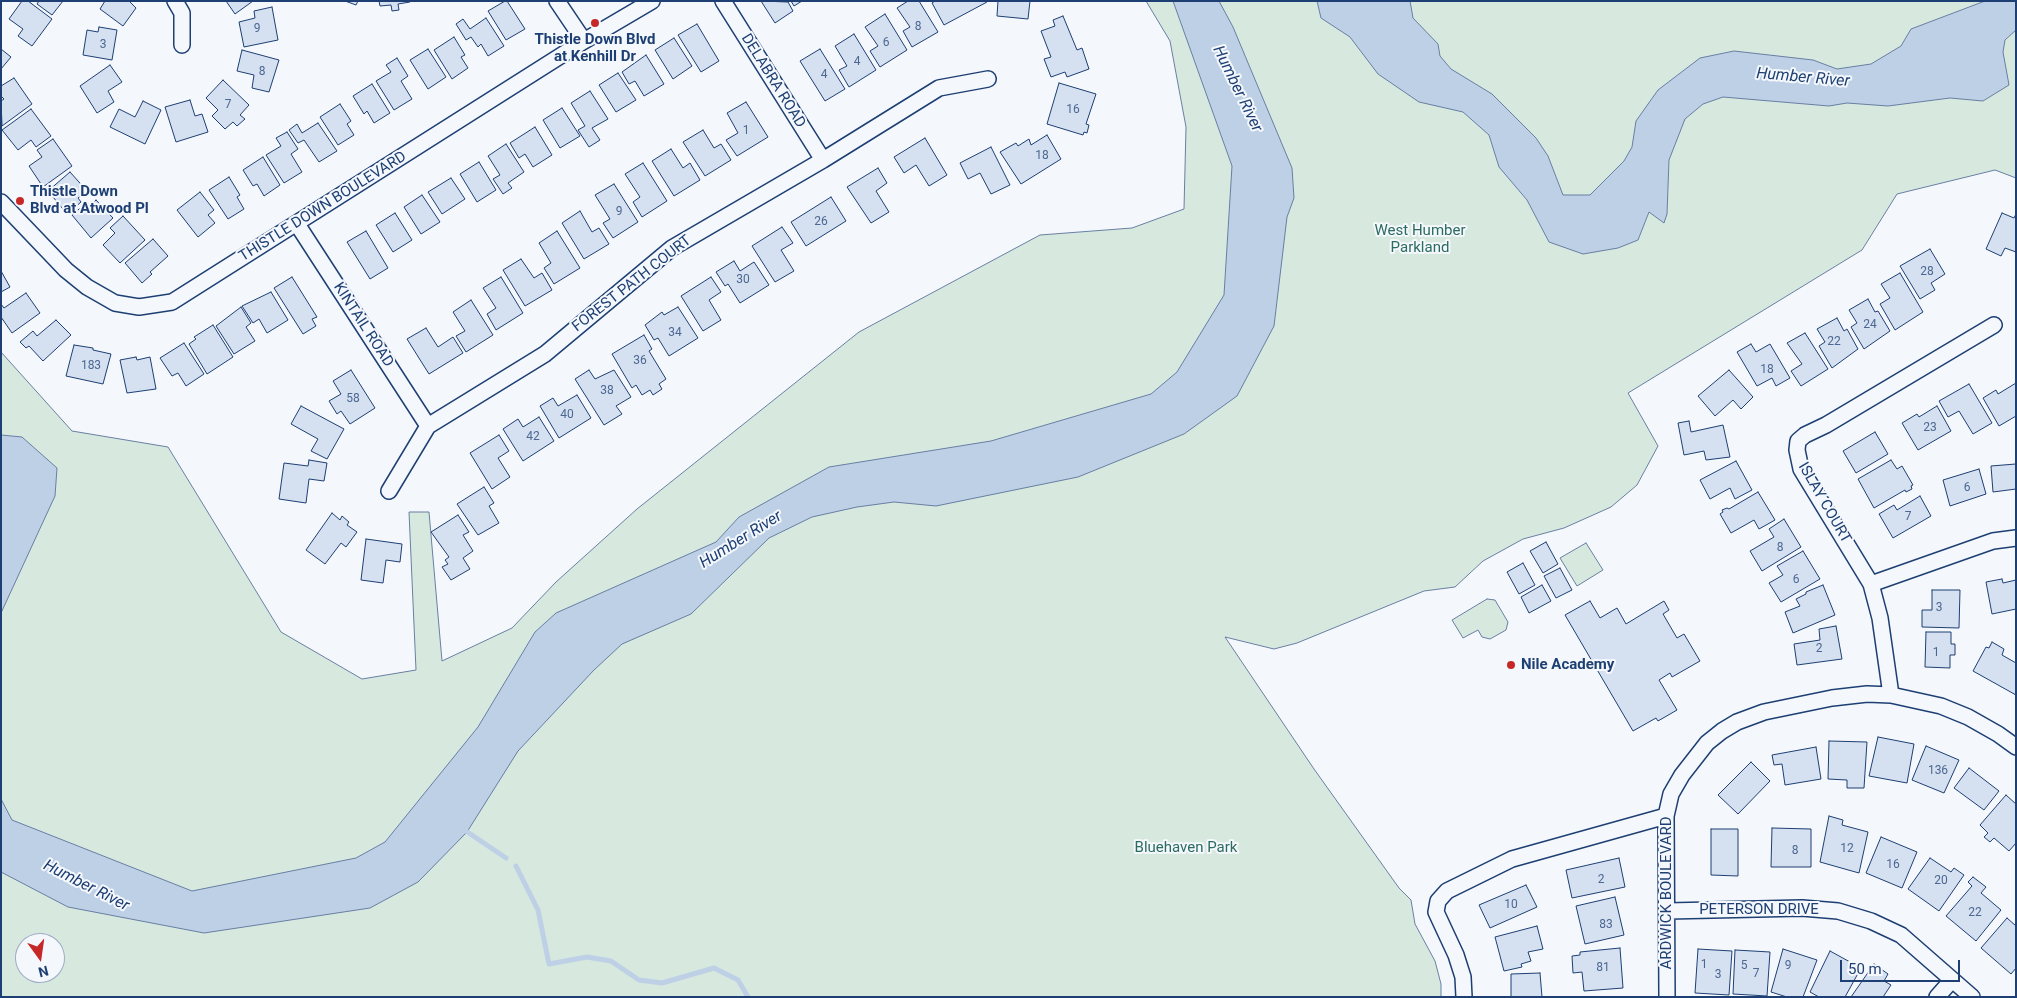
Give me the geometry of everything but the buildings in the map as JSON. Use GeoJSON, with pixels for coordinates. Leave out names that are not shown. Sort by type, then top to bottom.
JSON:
{"type":"FeatureCollection","features":[{"type":"Feature","properties":{"kind":"street"},"geometry":{"type":"LineString","coordinates":[[175,1],[182,13],[182,45]]}},
{"type":"Feature","properties":{"kind":"street"},"geometry":{"type":"LineString","coordinates":[[557,1],[584,41]]}},
{"type":"Feature","properties":{"kind":"street","name":"THISTLE DOWN BOULEVARD"},"geometry":{"type":"LineString","coordinates":[[1,202],[66,270],[87,287],[116,303],[139,307],[172,302],[584,41],[652,1]]}},
{"type":"Feature","properties":{"kind":"street","name":"DELABRA ROAD"},"geometry":{"type":"LineString","coordinates":[[723,1],[823,160]]}},
{"type":"Feature","properties":{"kind":"street","name":"FOREST PATH COURT"},"geometry":{"type":"LineString","coordinates":[[389,492],[428,426],[545,354],[682,241],[823,160],[939,88],[988,79]]}},
{"type":"Feature","properties":{"kind":"street","name":"KINTAIL ROAD"},"geometry":{"type":"LineString","coordinates":[[297,224],[428,426]]}},
{"type":"Feature","properties":{"kind":"street","name":"ISLAY COURT"},"geometry":{"type":"LineString","coordinates":[[1891,695],[1880,618],[1871,584],[1801,469],[1797,455],[1798,441],[1805,435],[1826,425],[1994,325]]}},
{"type":"Feature","properties":{"kind":"street"},"geometry":{"type":"LineString","coordinates":[[1871,584],[1993,541],[2016,538]]}},
{"type":"Feature","properties":{"kind":"street","name":"ARDWICK BOULEVARD"},"geometry":{"type":"LineString","coordinates":[[1667,997],[1666,816],[1671,794],[1694,757],[1707,742],[1737,722],[1764,712],[1832,698],[1867,694],[1891,695],[1941,706],[1968,717],[1998,734],[2016,748]]}},
{"type":"Feature","properties":{"kind":"street"},"geometry":{"type":"LineString","coordinates":[[1464,997],[1463,976],[1456,955],[1436,912],[1438,901],[1447,891],[1512,859],[1666,816]]}},
{"type":"Feature","properties":{"kind":"street","name":"PETERSON DRIVE"},"geometry":{"type":"LineString","coordinates":[[1668,912],[1802,908],[1838,911],[1901,935],[1972,997]]}},
{"type":"Feature","properties":{"kind":"street"},"geometry":{"type":"LineString","coordinates":[[1937,997],[1952,980]]}},
{"type":"Feature","properties":{"kind":"green space","name":"West Humber Parkland"},"geometry":{"type":"Polygon","coordinates":[[[1146,1],[2016,1],[2016,178],[1995,170],[1897,194],[1862,250],[1628,393],[1658,446],[1637,485],[1611,507],[1564,528],[1523,539],[1483,561],[1455,587],[1424,591],[1297,643],[1274,649],[1225,637],[1314,769],[1399,888],[1411,900],[1415,924],[1435,961],[1441,984],[1441,997],[1,997],[1,352],[72,431],[168,447],[281,632],[362,679],[416,670],[409,512],[429,512],[442,661],[512,628],[556,582],[637,509],[859,332],[1040,235],[1132,228],[1184,209],[1186,127],[1170,41],[1146,1]]]}},
{"type":"Feature","properties":{"kind":"green space"},"geometry":{"type":"Polygon","coordinates":[[[1586,543],[1603,570],[1577,586],[1560,558],[1586,543]]]}},
{"type":"Feature","properties":{"kind":"green space"},"geometry":{"type":"Polygon","coordinates":[[[1487,599],[1495,600],[1508,622],[1506,630],[1490,639],[1482,637],[1478,630],[1463,638],[1452,620],[1487,599]]]}},
{"type":"Feature","properties":{"kind":"water","name":"Humber River"},"geometry":{"type":"Polygon","coordinates":[[[1173,1],[1219,1],[1233,27],[1292,168],[1294,198],[1287,217],[1274,326],[1237,396],[1184,434],[1078,477],[936,506],[894,502],[857,507],[812,517],[769,538],[691,614],[622,644],[594,670],[518,751],[467,832],[418,882],[370,908],[204,933],[68,907],[1,872],[1,799],[12,820],[192,891],[356,858],[385,842],[478,727],[535,632],[556,613],[716,542],[739,517],[829,467],[991,441],[1151,394],[1177,372],[1224,295],[1232,166],[1173,1]]]}},
{"type":"Feature","properties":{"kind":"water","name":"Humber River"},"geometry":{"type":"Polygon","coordinates":[[[1317,1],[1410,1],[1413,18],[1438,44],[1440,56],[1451,69],[1492,94],[1536,138],[1548,156],[1563,195],[1590,195],[1624,161],[1632,147],[1636,121],[1658,90],[1700,58],[1734,51],[1813,60],[1837,69],[1871,64],[1901,46],[1911,29],[1985,1],[2016,1],[2016,30],[2005,40],[2003,52],[2009,85],[1983,101],[1950,98],[1888,106],[1847,103],[1829,106],[1723,97],[1703,104],[1685,119],[1669,160],[1667,214],[1664,223],[1649,212],[1638,240],[1618,248],[1583,254],[1549,242],[1527,200],[1499,167],[1489,135],[1463,112],[1419,102],[1378,74],[1350,37],[1321,18],[1317,1]]]}},
{"type":"Feature","properties":{"kind":"water"},"geometry":{"type":"Polygon","coordinates":[[[1,435],[22,437],[57,468],[55,496],[1,613],[1,435]]]}},
{"type":"Feature","properties":{"kind":"waterway"},"geometry":{"type":"LineString","coordinates":[[463,829],[506,858]]}},
{"type":"Feature","properties":{"kind":"waterway"},"geometry":{"type":"LineString","coordinates":[[516,866],[538,910],[549,964],[587,957],[611,961],[639,980],[662,983],[714,968],[738,980],[748,997]]}},
{"type":"Feature","properties":{"kind":"place","name":"Thistle Down Blvd at Kenhill Dr"},"geometry":{"type":"Point","coordinates":[595,23]}},
{"type":"Feature","properties":{"kind":"place","name":"Thistle Down Blvd at Atwood Pl"},"geometry":{"type":"Point","coordinates":[20,201]}},
{"type":"Feature","properties":{"kind":"place","name":"Nile Academy"},"geometry":{"type":"Point","coordinates":[1511,665]}},
{"type":"Feature","properties":{"kind":"park label","name":"Bluehaven Park"},"geometry":{"type":"Point","coordinates":[1186,848]}}]}
